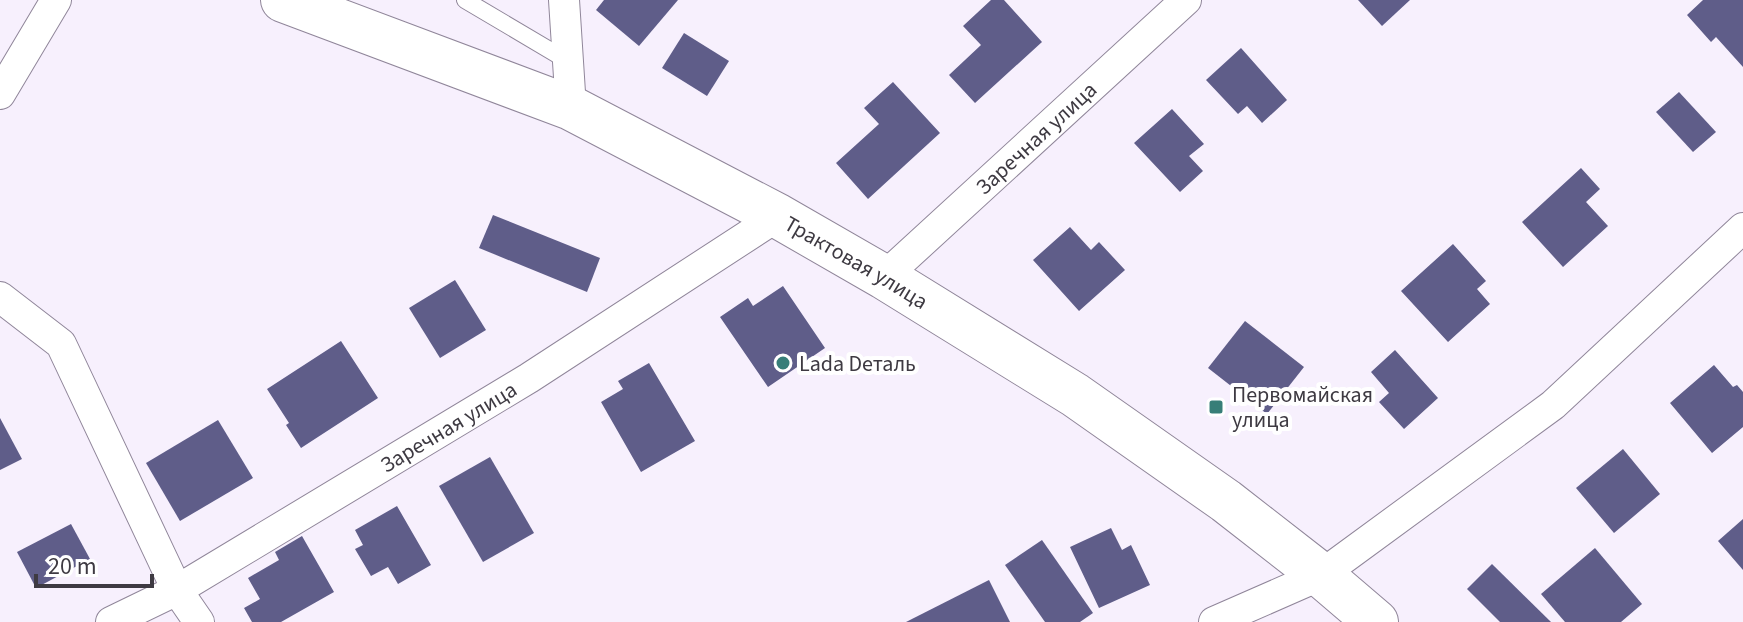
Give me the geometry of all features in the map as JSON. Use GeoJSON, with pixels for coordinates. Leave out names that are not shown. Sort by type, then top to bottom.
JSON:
{"type":"FeatureCollection","features":[{"type":"Feature","properties":{"kind":"main road","name":"Трактовая улица"},"geometry":{"type":"LineString","coordinates":[[283,0],[571,108],[778,216],[884,277],[1075,395],[1226,501],[1376,622]]}},
{"type":"Feature","properties":{"kind":"street"},"geometry":{"type":"LineString","coordinates":[[0,94],[56,0]]}},
{"type":"Feature","properties":{"kind":"street"},"geometry":{"type":"LineString","coordinates":[[564,0],[571,108]]}},
{"type":"Feature","properties":{"kind":"street","name":"Заречная улица"},"geometry":{"type":"LineString","coordinates":[[884,277],[1186,0]]}},
{"type":"Feature","properties":{"kind":"street","name":"Заречная улица"},"geometry":{"type":"LineString","coordinates":[[111,622],[177,590],[529,378],[778,216]]}},
{"type":"Feature","properties":{"kind":"street"},"geometry":{"type":"LineString","coordinates":[[1214,622],[1321,575],[1553,405],[1743,228]]}},
{"type":"Feature","properties":{"kind":"street"},"geometry":{"type":"LineString","coordinates":[[0,297],[61,344],[177,590],[199,622]]}},
{"type":"Feature","properties":{"kind":"lane"},"geometry":{"type":"LineString","coordinates":[[465,0],[568,61]]}},
{"type":"Feature","properties":{"kind":"building"},"geometry":{"type":"Polygon","coordinates":[[[604,0],[678,0],[639,46],[596,10],[604,0]]]}},
{"type":"Feature","properties":{"kind":"building"},"geometry":{"type":"Polygon","coordinates":[[[991,0],[1004,0],[1042,42],[975,103],[949,75],[981,45],[963,26],[991,0]]]}},
{"type":"Feature","properties":{"kind":"building"},"geometry":{"type":"Polygon","coordinates":[[[1358,0],[1410,0],[1382,26],[1358,0]]]}},
{"type":"Feature","properties":{"kind":"building"},"geometry":{"type":"Polygon","coordinates":[[[1703,0],[1743,0],[1743,67],[1716,37],[1711,42],[1687,15],[1703,0]]]}},
{"type":"Feature","properties":{"kind":"building"},"geometry":{"type":"Polygon","coordinates":[[[684,33],[729,61],[707,96],[662,68],[684,33]]]}},
{"type":"Feature","properties":{"kind":"building"},"geometry":{"type":"Polygon","coordinates":[[[1241,48],[1287,100],[1262,123],[1247,106],[1238,114],[1206,80],[1241,48]]]}},
{"type":"Feature","properties":{"kind":"building"},"geometry":{"type":"Polygon","coordinates":[[[893,82],[940,133],[868,199],[836,163],[879,124],[864,108],[893,82]]]}},
{"type":"Feature","properties":{"kind":"building"},"geometry":{"type":"Polygon","coordinates":[[[1679,92],[1716,132],[1693,152],[1656,112],[1679,92]]]}},
{"type":"Feature","properties":{"kind":"building"},"geometry":{"type":"Polygon","coordinates":[[[1172,109],[1204,144],[1189,156],[1203,171],[1180,192],[1134,143],[1172,109]]]}},
{"type":"Feature","properties":{"kind":"building"},"geometry":{"type":"Polygon","coordinates":[[[1581,168],[1600,189],[1586,202],[1608,226],[1563,267],[1522,222],[1581,168]]]}},
{"type":"Feature","properties":{"kind":"building"},"geometry":{"type":"Polygon","coordinates":[[[493,215],[600,258],[587,292],[479,248],[493,215]]]}},
{"type":"Feature","properties":{"kind":"building"},"geometry":{"type":"Polygon","coordinates":[[[1070,227],[1091,250],[1099,242],[1125,270],[1079,311],[1033,260],[1070,227]]]}},
{"type":"Feature","properties":{"kind":"building"},"geometry":{"type":"Polygon","coordinates":[[[1453,244],[1486,281],[1477,289],[1490,304],[1448,342],[1401,291],[1453,244]]]}},
{"type":"Feature","properties":{"kind":"building"},"geometry":{"type":"Polygon","coordinates":[[[455,280],[486,330],[440,358],[409,308],[455,280]]]}},
{"type":"Feature","properties":{"kind":"building"},"geometry":{"type":"Polygon","coordinates":[[[783,286],[825,348],[768,387],[720,317],[748,298],[753,306],[783,286]]]}},
{"type":"Feature","properties":{"kind":"building"},"geometry":{"type":"Polygon","coordinates":[[[1245,321],[1304,367],[1267,414],[1208,368],[1245,321]]]}},
{"type":"Feature","properties":{"kind":"building"},"geometry":{"type":"Polygon","coordinates":[[[341,341],[378,398],[301,448],[267,389],[341,341]]]}},
{"type":"Feature","properties":{"kind":"building"},"geometry":{"type":"Polygon","coordinates":[[[1395,350],[1438,398],[1404,429],[1379,402],[1389,393],[1371,372],[1395,350]]]}},
{"type":"Feature","properties":{"kind":"building"},"geometry":{"type":"Polygon","coordinates":[[[649,363],[695,441],[641,472],[601,402],[623,389],[618,381],[649,363]]]}},
{"type":"Feature","properties":{"kind":"building"},"geometry":{"type":"Polygon","coordinates":[[[1714,365],[1733,387],[1737,385],[1743,392],[1743,427],[1712,453],[1670,403],[1714,365]]]}},
{"type":"Feature","properties":{"kind":"building"},"geometry":{"type":"Polygon","coordinates":[[[0,418],[22,459],[0,470],[0,418]]]}},
{"type":"Feature","properties":{"kind":"building"},"geometry":{"type":"Polygon","coordinates":[[[218,420],[253,478],[180,521],[146,463],[218,420]]]}},
{"type":"Feature","properties":{"kind":"building"},"geometry":{"type":"Polygon","coordinates":[[[1623,449],[1660,494],[1614,533],[1576,488],[1623,449]]]}},
{"type":"Feature","properties":{"kind":"building"},"geometry":{"type":"Polygon","coordinates":[[[490,457],[534,533],[483,562],[439,486],[490,457]]]}},
{"type":"Feature","properties":{"kind":"building"},"geometry":{"type":"Polygon","coordinates":[[[397,506],[431,565],[398,584],[388,567],[371,576],[355,549],[363,545],[355,530],[397,506]]]}},
{"type":"Feature","properties":{"kind":"building"},"geometry":{"type":"Polygon","coordinates":[[[1743,519],[1743,570],[1718,541],[1743,519]]]}},
{"type":"Feature","properties":{"kind":"building"},"geometry":{"type":"Polygon","coordinates":[[[71,524],[90,559],[36,588],[17,552],[71,524]]]}},
{"type":"Feature","properties":{"kind":"building"},"geometry":{"type":"Polygon","coordinates":[[[1111,528],[1122,550],[1131,545],[1150,585],[1099,608],[1070,547],[1111,528]]]}},
{"type":"Feature","properties":{"kind":"building"},"geometry":{"type":"Polygon","coordinates":[[[302,536],[334,592],[281,622],[252,622],[244,608],[260,599],[248,578],[279,560],[275,552],[302,536]]]}},
{"type":"Feature","properties":{"kind":"building"},"geometry":{"type":"Polygon","coordinates":[[[1042,540],[1093,613],[1080,622],[1045,622],[1005,565],[1042,540]]]}},
{"type":"Feature","properties":{"kind":"building"},"geometry":{"type":"Polygon","coordinates":[[[1595,548],[1642,604],[1621,622],[1565,622],[1541,594],[1595,548]]]}},
{"type":"Feature","properties":{"kind":"building"},"geometry":{"type":"Polygon","coordinates":[[[1492,564],[1551,622],[1500,622],[1467,589],[1492,564]]]}},
{"type":"Feature","properties":{"kind":"building"},"geometry":{"type":"Polygon","coordinates":[[[989,580],[1010,622],[906,622],[989,580]]]}},
{"type":"Feature","properties":{"kind":"place","name":"Lada Dеталь"},"geometry":{"type":"Point","coordinates":[783,363]}},
{"type":"Feature","properties":{"kind":"place","name":"Первомайская улица"},"geometry":{"type":"Point","coordinates":[1216,407]}}]}
